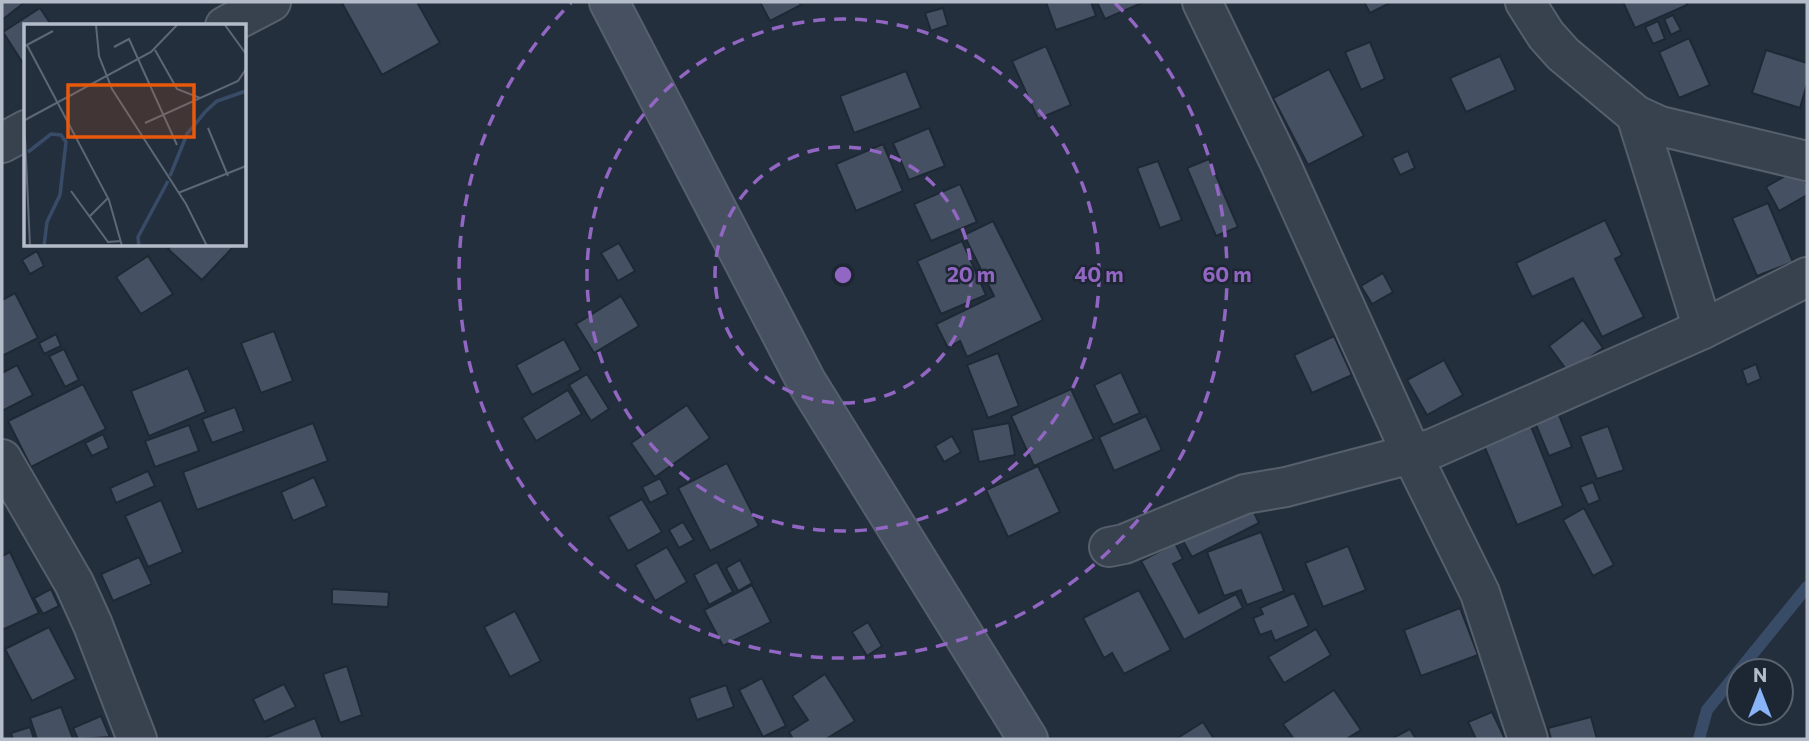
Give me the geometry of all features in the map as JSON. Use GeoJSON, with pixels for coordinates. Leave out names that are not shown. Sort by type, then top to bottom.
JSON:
{"type":"FeatureCollection","features":[{"type":"Feature","properties":{"kind":"main road"},"geometry":{"type":"LineString","coordinates":[[609,2],[806,381],[1028,739]]}},
{"type":"Feature","properties":{"kind":"street"},"geometry":{"type":"LineString","coordinates":[[229,24],[271,2]]}},
{"type":"Feature","properties":{"kind":"street"},"geometry":{"type":"LineString","coordinates":[[1202,2],[1280,163],[1412,455],[1480,593],[1528,739]]}},
{"type":"Feature","properties":{"kind":"street"},"geometry":{"type":"LineString","coordinates":[[1525,2],[1563,54],[1636,115],[1660,126],[1807,161]]}},
{"type":"Feature","properties":{"kind":"street"},"geometry":{"type":"LineString","coordinates":[[1636,115],[1703,328]]}},
{"type":"Feature","properties":{"kind":"street"},"geometry":{"type":"LineString","coordinates":[[2,143],[24,131]]}},
{"type":"Feature","properties":{"kind":"street"},"geometry":{"type":"LineString","coordinates":[[1109,547],[1124,544],[1245,494],[1286,487],[1412,455],[1446,442],[1703,328],[1807,277]]}},
{"type":"Feature","properties":{"kind":"street"},"geometry":{"type":"LineString","coordinates":[[2,459],[74,583],[137,739]]}},
{"type":"Feature","properties":{"kind":"building"},"geometry":{"type":"Polygon","coordinates":[[[2,2],[25,2],[2,20],[2,2]]]}},
{"type":"Feature","properties":{"kind":"building"},"geometry":{"type":"Polygon","coordinates":[[[417,2],[440,43],[382,75],[342,3],[417,2]]]}},
{"type":"Feature","properties":{"kind":"building"},"geometry":{"type":"Polygon","coordinates":[[[760,2],[799,2],[801,5],[770,21],[760,2]]]}},
{"type":"Feature","properties":{"kind":"building"},"geometry":{"type":"Polygon","coordinates":[[[1046,2],[1091,2],[1096,16],[1056,30],[1046,2]]]}},
{"type":"Feature","properties":{"kind":"building"},"geometry":{"type":"Polygon","coordinates":[[[1097,2],[1144,2],[1105,19],[1097,2]]]}},
{"type":"Feature","properties":{"kind":"building"},"geometry":{"type":"Polygon","coordinates":[[[1364,2],[1392,2],[1370,13],[1364,2]]]}},
{"type":"Feature","properties":{"kind":"building"},"geometry":{"type":"Polygon","coordinates":[[[1623,2],[1686,2],[1687,5],[1635,28],[1623,2]]]}},
{"type":"Feature","properties":{"kind":"building"},"geometry":{"type":"Polygon","coordinates":[[[40,8],[51,24],[24,24],[24,65],[3,32],[40,8]]]}},
{"type":"Feature","properties":{"kind":"building"},"geometry":{"type":"Polygon","coordinates":[[[943,8],[948,25],[931,31],[925,13],[943,8]]]}},
{"type":"Feature","properties":{"kind":"building"},"geometry":{"type":"Polygon","coordinates":[[[1673,15],[1681,30],[1671,35],[1664,19],[1673,15]]]}},
{"type":"Feature","properties":{"kind":"building"},"geometry":{"type":"Polygon","coordinates":[[[1658,21],[1665,39],[1653,44],[1645,27],[1658,21]]]}},
{"type":"Feature","properties":{"kind":"building"},"geometry":{"type":"Polygon","coordinates":[[[1689,38],[1710,85],[1679,98],[1659,52],[1689,38]]]}},
{"type":"Feature","properties":{"kind":"building"},"geometry":{"type":"Polygon","coordinates":[[[1370,42],[1385,79],[1361,90],[1345,52],[1370,42]]]}},
{"type":"Feature","properties":{"kind":"building"},"geometry":{"type":"Polygon","coordinates":[[[1046,46],[1071,105],[1038,119],[1012,61],[1046,46]]]}},
{"type":"Feature","properties":{"kind":"building"},"geometry":{"type":"Polygon","coordinates":[[[1766,50],[1807,63],[1807,84],[1800,108],[1752,93],[1766,50]]]}},
{"type":"Feature","properties":{"kind":"building"},"geometry":{"type":"Polygon","coordinates":[[[1500,56],[1516,90],[1466,112],[1450,78],[1500,56]]]}},
{"type":"Feature","properties":{"kind":"building"},"geometry":{"type":"Polygon","coordinates":[[[1329,69],[1364,136],[1308,165],[1273,98],[1329,69]]]}},
{"type":"Feature","properties":{"kind":"building"},"geometry":{"type":"Polygon","coordinates":[[[906,71],[921,108],[854,133],[840,96],[906,71]]]}},
{"type":"Feature","properties":{"kind":"building"},"geometry":{"type":"Polygon","coordinates":[[[929,128],[945,166],[909,180],[893,143],[929,128]]]}},
{"type":"Feature","properties":{"kind":"building"},"geometry":{"type":"Polygon","coordinates":[[[883,144],[903,191],[856,211],[836,164],[883,144]]]}},
{"type":"Feature","properties":{"kind":"building"},"geometry":{"type":"Polygon","coordinates":[[[1408,151],[1415,168],[1400,175],[1392,158],[1408,151]]]}},
{"type":"Feature","properties":{"kind":"building"},"geometry":{"type":"Polygon","coordinates":[[[1209,159],[1238,227],[1216,236],[1187,168],[1209,159]]]}},
{"type":"Feature","properties":{"kind":"building"},"geometry":{"type":"Polygon","coordinates":[[[1158,161],[1182,220],[1160,228],[1137,168],[1158,161]]]}},
{"type":"Feature","properties":{"kind":"building"},"geometry":{"type":"Polygon","coordinates":[[[1799,168],[1807,184],[1807,195],[1779,211],[1766,187],[1799,168]]]}},
{"type":"Feature","properties":{"kind":"building"},"geometry":{"type":"Polygon","coordinates":[[[960,184],[977,222],[931,241],[914,204],[960,184]]]}},
{"type":"Feature","properties":{"kind":"building"},"geometry":{"type":"Polygon","coordinates":[[[1768,203],[1793,262],[1757,276],[1732,218],[1768,203]]]}},
{"type":"Feature","properties":{"kind":"building"},"geometry":{"type":"Polygon","coordinates":[[[1605,220],[1622,255],[1615,259],[1644,317],[1602,337],[1573,278],[1532,297],[1516,263],[1605,220]]]}},
{"type":"Feature","properties":{"kind":"building"},"geometry":{"type":"Polygon","coordinates":[[[993,221],[1043,320],[967,357],[960,341],[948,348],[936,324],[994,296],[964,235],[993,221]]]}},
{"type":"Feature","properties":{"kind":"building"},"geometry":{"type":"Polygon","coordinates":[[[962,241],[986,295],[941,314],[917,261],[962,241]]]}},
{"type":"Feature","properties":{"kind":"building"},"geometry":{"type":"Polygon","coordinates":[[[619,243],[635,271],[618,281],[601,253],[619,243]]]}},
{"type":"Feature","properties":{"kind":"building"},"geometry":{"type":"Polygon","coordinates":[[[170,247],[233,247],[202,280],[168,249],[170,247]]]}},
{"type":"Feature","properties":{"kind":"building"},"geometry":{"type":"Polygon","coordinates":[[[37,251],[44,266],[30,274],[22,260],[37,251]]]}},
{"type":"Feature","properties":{"kind":"building"},"geometry":{"type":"Polygon","coordinates":[[[148,256],[173,294],[141,314],[116,277],[148,256]]]}},
{"type":"Feature","properties":{"kind":"building"},"geometry":{"type":"Polygon","coordinates":[[[1383,273],[1393,292],[1372,304],[1361,286],[1383,273]]]}},
{"type":"Feature","properties":{"kind":"building"},"geometry":{"type":"Polygon","coordinates":[[[15,293],[38,338],[2,356],[2,300],[15,293]]]}},
{"type":"Feature","properties":{"kind":"building"},"geometry":{"type":"Polygon","coordinates":[[[621,296],[639,326],[594,353],[576,324],[621,296]]]}},
{"type":"Feature","properties":{"kind":"building"},"geometry":{"type":"Polygon","coordinates":[[[1583,320],[1603,348],[1568,372],[1549,346],[1583,320]]]}},
{"type":"Feature","properties":{"kind":"building"},"geometry":{"type":"Polygon","coordinates":[[[274,331],[293,381],[261,393],[241,343],[274,331]]]}},
{"type":"Feature","properties":{"kind":"building"},"geometry":{"type":"Polygon","coordinates":[[[56,334],[61,346],[44,354],[39,343],[56,334]]]}},
{"type":"Feature","properties":{"kind":"building"},"geometry":{"type":"Polygon","coordinates":[[[1334,336],[1352,375],[1312,393],[1294,355],[1334,336]]]}},
{"type":"Feature","properties":{"kind":"building"},"geometry":{"type":"Polygon","coordinates":[[[564,339],[581,370],[532,395],[516,365],[564,339]]]}},
{"type":"Feature","properties":{"kind":"building"},"geometry":{"type":"Polygon","coordinates":[[[64,349],[79,380],[65,387],[49,356],[64,349]]]}},
{"type":"Feature","properties":{"kind":"building"},"geometry":{"type":"Polygon","coordinates":[[[998,353],[1019,406],[988,418],[967,365],[998,353]]]}},
{"type":"Feature","properties":{"kind":"building"},"geometry":{"type":"Polygon","coordinates":[[[1444,360],[1463,395],[1427,415],[1407,380],[1444,360]]]}},
{"type":"Feature","properties":{"kind":"building"},"geometry":{"type":"Polygon","coordinates":[[[1756,364],[1761,379],[1747,385],[1742,370],[1756,364]]]}},
{"type":"Feature","properties":{"kind":"building"},"geometry":{"type":"Polygon","coordinates":[[[17,365],[33,395],[2,411],[2,373],[17,365]]]}},
{"type":"Feature","properties":{"kind":"building"},"geometry":{"type":"Polygon","coordinates":[[[188,368],[206,412],[149,436],[131,391],[188,368]]]}},
{"type":"Feature","properties":{"kind":"building"},"geometry":{"type":"Polygon","coordinates":[[[1121,372],[1140,413],[1113,425],[1094,385],[1121,372]]]}},
{"type":"Feature","properties":{"kind":"building"},"geometry":{"type":"Polygon","coordinates":[[[587,374],[609,409],[591,421],[569,385],[587,374]]]}},
{"type":"Feature","properties":{"kind":"building"},"geometry":{"type":"Polygon","coordinates":[[[83,384],[106,429],[31,467],[8,421],[83,384]]]}},
{"type":"Feature","properties":{"kind":"building"},"geometry":{"type":"Polygon","coordinates":[[[1071,389],[1094,439],[1034,466],[1011,416],[1071,389]]]}},
{"type":"Feature","properties":{"kind":"building"},"geometry":{"type":"Polygon","coordinates":[[[568,390],[582,414],[536,441],[522,418],[568,390]]]}},
{"type":"Feature","properties":{"kind":"building"},"geometry":{"type":"Polygon","coordinates":[[[687,405],[710,438],[655,477],[631,443],[687,405]]]}},
{"type":"Feature","properties":{"kind":"building"},"geometry":{"type":"Polygon","coordinates":[[[235,407],[244,431],[212,443],[202,419],[235,407]]]}},
{"type":"Feature","properties":{"kind":"building"},"geometry":{"type":"Polygon","coordinates":[[[1557,410],[1572,447],[1549,456],[1534,420],[1557,410]]]}},
{"type":"Feature","properties":{"kind":"building"},"geometry":{"type":"Polygon","coordinates":[[[1146,416],[1162,450],[1114,471],[1099,437],[1146,416]]]}},
{"type":"Feature","properties":{"kind":"building"},"geometry":{"type":"Polygon","coordinates":[[[313,423],[328,461],[197,510],[183,472],[313,423]]]}},
{"type":"Feature","properties":{"kind":"building"},"geometry":{"type":"Polygon","coordinates":[[[1009,423],[1015,455],[979,462],[972,430],[1009,423]]]}},
{"type":"Feature","properties":{"kind":"building"},"geometry":{"type":"Polygon","coordinates":[[[1530,424],[1563,506],[1517,525],[1483,443],[1530,424]]]}},
{"type":"Feature","properties":{"kind":"building"},"geometry":{"type":"Polygon","coordinates":[[[189,425],[199,451],[155,467],[145,441],[189,425]]]}},
{"type":"Feature","properties":{"kind":"building"},"geometry":{"type":"Polygon","coordinates":[[[1608,426],[1624,470],[1597,479],[1580,436],[1608,426]]]}},
{"type":"Feature","properties":{"kind":"building"},"geometry":{"type":"Polygon","coordinates":[[[103,434],[109,448],[92,456],[85,443],[103,434]]]}},
{"type":"Feature","properties":{"kind":"building"},"geometry":{"type":"Polygon","coordinates":[[[952,436],[961,452],[944,462],[935,446],[952,436]]]}},
{"type":"Feature","properties":{"kind":"building"},"geometry":{"type":"Polygon","coordinates":[[[727,463],[759,526],[710,551],[678,488],[727,463]]]}},
{"type":"Feature","properties":{"kind":"building"},"geometry":{"type":"Polygon","coordinates":[[[1038,466],[1060,512],[1008,537],[986,490],[1038,466]]]}},
{"type":"Feature","properties":{"kind":"building"},"geometry":{"type":"Polygon","coordinates":[[[148,471],[155,486],[116,503],[110,488],[148,471]]]}},
{"type":"Feature","properties":{"kind":"building"},"geometry":{"type":"Polygon","coordinates":[[[314,477],[327,506],[293,521],[281,492],[314,477]]]}},
{"type":"Feature","properties":{"kind":"building"},"geometry":{"type":"Polygon","coordinates":[[[660,478],[668,494],[650,503],[642,487],[660,478]]]}},
{"type":"Feature","properties":{"kind":"building"},"geometry":{"type":"Polygon","coordinates":[[[1593,482],[1600,500],[1588,505],[1580,487],[1593,482]]]}},
{"type":"Feature","properties":{"kind":"building"},"geometry":{"type":"Polygon","coordinates":[[[642,499],[662,532],[628,551],[608,517],[642,499]]]}},
{"type":"Feature","properties":{"kind":"building"},"geometry":{"type":"Polygon","coordinates":[[[161,500],[183,552],[148,567],[125,516],[161,500]]]}},
{"type":"Feature","properties":{"kind":"building"},"geometry":{"type":"Polygon","coordinates":[[[1250,504],[1259,523],[1192,557],[1182,539],[1250,504]]]}},
{"type":"Feature","properties":{"kind":"building"},"geometry":{"type":"Polygon","coordinates":[[[1584,508],[1614,565],[1593,576],[1563,520],[1584,508]]]}},
{"type":"Feature","properties":{"kind":"building"},"geometry":{"type":"Polygon","coordinates":[[[683,522],[694,540],[679,548],[669,530],[683,522]]]}},
{"type":"Feature","properties":{"kind":"building"},"geometry":{"type":"Polygon","coordinates":[[[1261,532],[1284,591],[1247,605],[1241,590],[1224,596],[1207,552],[1261,532]]]}},
{"type":"Feature","properties":{"kind":"building"},"geometry":{"type":"Polygon","coordinates":[[[1175,543],[1183,559],[1173,564],[1199,613],[1236,594],[1243,608],[1184,640],[1141,561],[1175,543]]]}},
{"type":"Feature","properties":{"kind":"building"},"geometry":{"type":"Polygon","coordinates":[[[1348,546],[1366,590],[1323,607],[1305,563],[1348,546]]]}},
{"type":"Feature","properties":{"kind":"building"},"geometry":{"type":"Polygon","coordinates":[[[667,547],[687,582],[655,601],[635,565],[667,547]]]}},
{"type":"Feature","properties":{"kind":"building"},"geometry":{"type":"Polygon","coordinates":[[[10,552],[39,613],[2,630],[2,556],[10,552]]]}},
{"type":"Feature","properties":{"kind":"building"},"geometry":{"type":"Polygon","coordinates":[[[139,557],[152,584],[113,601],[101,574],[139,557]]]}},
{"type":"Feature","properties":{"kind":"building"},"geometry":{"type":"Polygon","coordinates":[[[740,560],[752,583],[738,591],[726,568],[740,560]]]}},
{"type":"Feature","properties":{"kind":"building"},"geometry":{"type":"Polygon","coordinates":[[[717,562],[733,592],[709,605],[694,575],[717,562]]]}},
{"type":"Feature","properties":{"kind":"building"},"geometry":{"type":"Polygon","coordinates":[[[752,585],[771,622],[723,646],[704,610],[752,585]]]}},
{"type":"Feature","properties":{"kind":"building"},"geometry":{"type":"Polygon","coordinates":[[[51,589],[59,606],[43,614],[34,598],[51,589]]]}},
{"type":"Feature","properties":{"kind":"building"},"geometry":{"type":"Polygon","coordinates":[[[332,589],[389,592],[388,607],[332,604],[332,589]]]}},
{"type":"Feature","properties":{"kind":"building"},"geometry":{"type":"Polygon","coordinates":[[[1139,590],[1171,650],[1124,674],[1112,653],[1104,658],[1083,618],[1139,590]]]}},
{"type":"Feature","properties":{"kind":"building"},"geometry":{"type":"Polygon","coordinates":[[[1294,593],[1309,626],[1275,641],[1271,631],[1260,635],[1253,618],[1263,614],[1260,608],[1294,593]]]}},
{"type":"Feature","properties":{"kind":"building"},"geometry":{"type":"Polygon","coordinates":[[[1460,608],[1478,655],[1421,676],[1404,630],[1460,608]]]}},
{"type":"Feature","properties":{"kind":"building"},"geometry":{"type":"Polygon","coordinates":[[[515,611],[541,661],[510,677],[484,627],[515,611]]]}},
{"type":"Feature","properties":{"kind":"building"},"geometry":{"type":"Polygon","coordinates":[[[868,622],[882,646],[867,656],[852,632],[868,622]]]}},
{"type":"Feature","properties":{"kind":"building"},"geometry":{"type":"Polygon","coordinates":[[[49,627],[76,679],[32,701],[5,649],[49,627]]]}},
{"type":"Feature","properties":{"kind":"building"},"geometry":{"type":"Polygon","coordinates":[[[1316,629],[1331,655],[1284,683],[1268,657],[1316,629]]]}},
{"type":"Feature","properties":{"kind":"building"},"geometry":{"type":"Polygon","coordinates":[[[347,666],[362,715],[340,723],[323,674],[347,666]]]}},
{"type":"Feature","properties":{"kind":"building"},"geometry":{"type":"Polygon","coordinates":[[[825,674],[855,721],[826,739],[793,739],[789,732],[808,720],[792,696],[825,674]]]}},
{"type":"Feature","properties":{"kind":"building"},"geometry":{"type":"Polygon","coordinates":[[[762,678],[786,726],[763,737],[739,690],[762,678]]]}},
{"type":"Feature","properties":{"kind":"building"},"geometry":{"type":"Polygon","coordinates":[[[284,684],[296,707],[264,722],[253,699],[284,684]]]}},
{"type":"Feature","properties":{"kind":"building"},"geometry":{"type":"Polygon","coordinates":[[[726,685],[734,707],[697,720],[689,698],[726,685]]]}},
{"type":"Feature","properties":{"kind":"building"},"geometry":{"type":"Polygon","coordinates":[[[1334,690],[1361,730],[1346,739],[1294,739],[1283,724],[1334,690]]]}},
{"type":"Feature","properties":{"kind":"building"},"geometry":{"type":"Polygon","coordinates":[[[61,707],[73,739],[37,739],[30,718],[61,707]]]}},
{"type":"Feature","properties":{"kind":"building"},"geometry":{"type":"Polygon","coordinates":[[[1492,712],[1505,739],[1476,739],[1468,722],[1492,712]]]}},
{"type":"Feature","properties":{"kind":"building"},"geometry":{"type":"Polygon","coordinates":[[[101,716],[110,737],[78,739],[73,728],[101,716]]]}},
{"type":"Feature","properties":{"kind":"building"},"geometry":{"type":"Polygon","coordinates":[[[1591,717],[1597,739],[1551,739],[1548,728],[1591,717]]]}},
{"type":"Feature","properties":{"kind":"building"},"geometry":{"type":"Polygon","coordinates":[[[315,718],[323,739],[262,739],[315,718]]]}},
{"type":"Feature","properties":{"kind":"building"},"geometry":{"type":"Polygon","coordinates":[[[1203,722],[1214,739],[1176,739],[1203,722]]]}},
{"type":"Feature","properties":{"kind":"building"},"geometry":{"type":"Polygon","coordinates":[[[30,727],[34,739],[13,739],[11,733],[30,727]]]}},
{"type":"Feature","properties":{"kind":"building"},"geometry":{"type":"Polygon","coordinates":[[[1410,729],[1416,739],[1391,739],[1410,729]]]}},
{"type":"Feature","properties":{"kind":"waterway"},"geometry":{"type":"LineString","coordinates":[[1699,739],[1707,710],[1807,587]]}}]}
